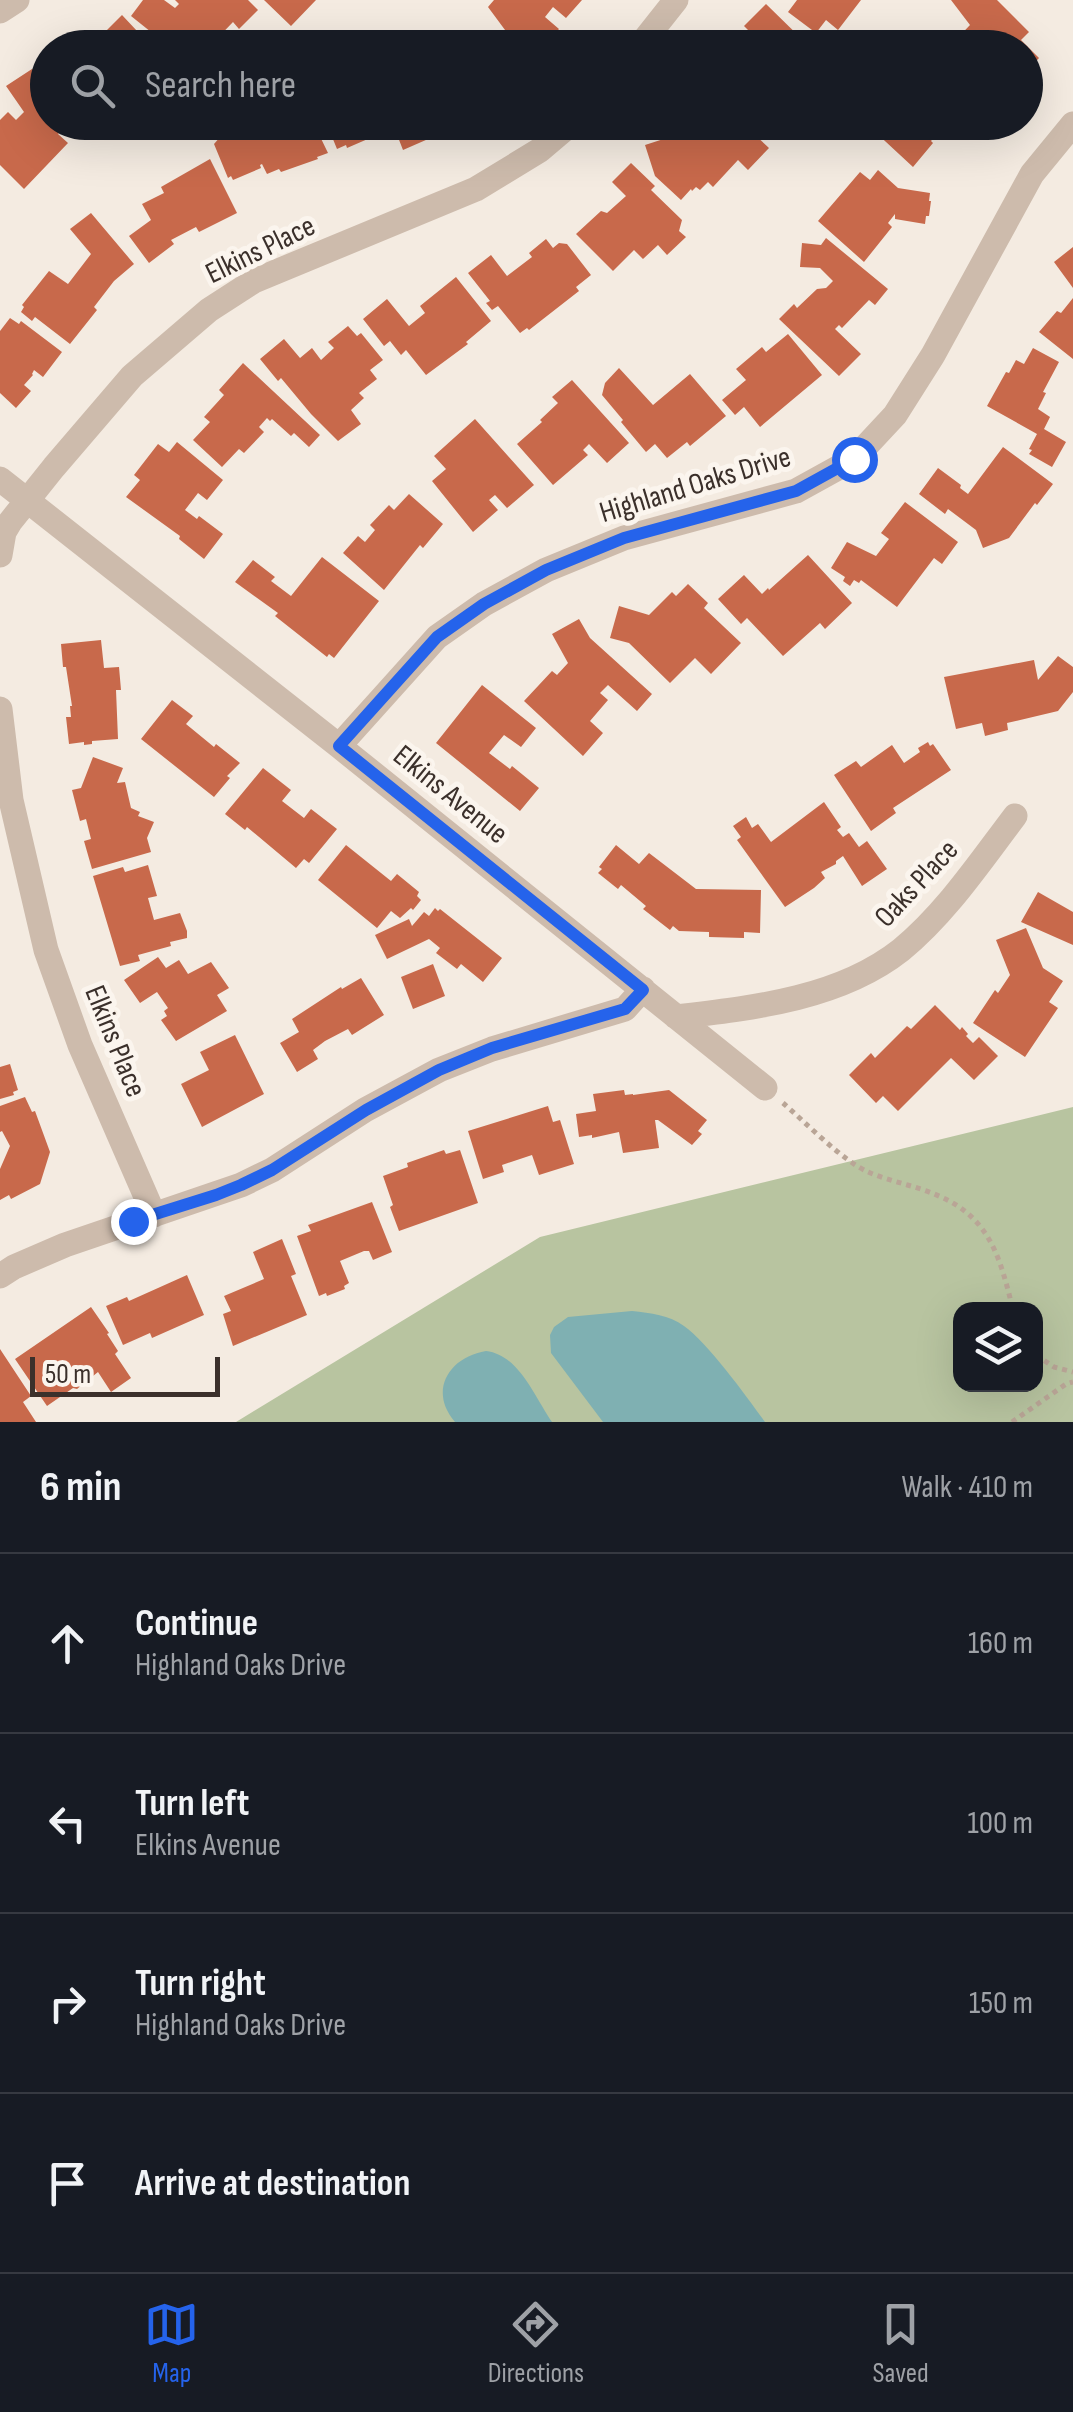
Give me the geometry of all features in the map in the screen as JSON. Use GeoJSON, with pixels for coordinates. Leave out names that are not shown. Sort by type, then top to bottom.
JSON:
{"type":"FeatureCollection","features":[{"type":"Feature","properties":{"kind":"street"},"geometry":{"type":"LineString","coordinates":[[0,11],[18,0]]}},
{"type":"Feature","properties":{"kind":"street"},"geometry":{"type":"LineString","coordinates":[[652,30],[676,0]]}},
{"type":"Feature","properties":{"kind":"street","name":"Highland Oaks Drive"},"geometry":{"type":"LineString","coordinates":[[339,746],[437,637],[484,604],[546,570],[624,538],[796,491],[854,459],[896,415],[933,356],[1032,174],[1073,124]]}},
{"type":"Feature","properties":{"kind":"street","name":"Elkins Place"},"geometry":{"type":"LineString","coordinates":[[0,555],[4,532],[27,500],[132,376],[209,310],[254,281],[476,190],[552,140]]}},
{"type":"Feature","properties":{"kind":"street","name":"Elkins Avenue"},"geometry":{"type":"LineString","coordinates":[[0,479],[765,1088]]}},
{"type":"Feature","properties":{"kind":"street","name":"Elkins Place"},"geometry":{"type":"LineString","coordinates":[[0,709],[12,800],[46,950],[80,1045],[154,1215]]}},
{"type":"Feature","properties":{"kind":"street","name":"Oaks Place"},"geometry":{"type":"LineString","coordinates":[[676,1016],[730,1010],[815,992],[868,971],[916,937],[1015,816]]}},
{"type":"Feature","properties":{"kind":"street"},"geometry":{"type":"LineString","coordinates":[[0,1276],[65,1246],[216,1195],[272,1170],[366,1110],[439,1070],[492,1048],[625,1009],[643,990]]}},
{"type":"Feature","properties":{"kind":"path"},"geometry":{"type":"LineString","coordinates":[[765,1088],[866,1171],[941,1196],[973,1219],[991,1238],[1011,1302]]}},
{"type":"Feature","properties":{"kind":"path"},"geometry":{"type":"LineString","coordinates":[[1043,1360],[1073,1372]]}},
{"type":"Feature","properties":{"kind":"path"},"geometry":{"type":"LineString","coordinates":[[1012,1422],[1073,1382]]}},
{"type":"Feature","properties":{"kind":"green space"},"geometry":{"type":"Polygon","coordinates":[[[1073,1107],[1073,1422],[236,1422],[540,1237],[1073,1107]]]}},
{"type":"Feature","properties":{"kind":"water"},"geometry":{"type":"Polygon","coordinates":[[[632,1311],[666,1317],[694,1334],[765,1422],[603,1422],[551,1353],[550,1335],[568,1317],[632,1311]]]}},
{"type":"Feature","properties":{"kind":"water"},"geometry":{"type":"Polygon","coordinates":[[[486,1351],[498,1354],[517,1368],[552,1422],[455,1422],[443,1399],[446,1377],[462,1360],[486,1351]]]}},
{"type":"Feature","properties":{"kind":"building"},"geometry":{"type":"Polygon","coordinates":[[[143,0],[164,0],[175,8],[179,4],[175,0],[248,0],[258,10],[239,29],[233,22],[225,30],[148,30],[131,16],[143,0]]]}},
{"type":"Feature","properties":{"kind":"building"},"geometry":{"type":"Polygon","coordinates":[[[264,0],[316,0],[291,26],[264,0]]]}},
{"type":"Feature","properties":{"kind":"building"},"geometry":{"type":"Polygon","coordinates":[[[494,0],[582,0],[566,18],[553,7],[545,17],[558,30],[505,30],[488,7],[494,0]]]}},
{"type":"Feature","properties":{"kind":"building"},"geometry":{"type":"Polygon","coordinates":[[[797,0],[861,0],[838,30],[826,20],[818,30],[812,30],[788,12],[797,0]]]}},
{"type":"Feature","properties":{"kind":"building"},"geometry":{"type":"Polygon","coordinates":[[[951,0],[997,0],[1027,30],[965,30],[970,25],[951,0]]]}},
{"type":"Feature","properties":{"kind":"building"},"geometry":{"type":"Polygon","coordinates":[[[766,4],[793,30],[748,30],[744,26],[766,4]]]}},
{"type":"Feature","properties":{"kind":"building"},"geometry":{"type":"Polygon","coordinates":[[[122,15],[136,30],[107,30],[122,15]]]}},
{"type":"Feature","properties":{"kind":"building"},"geometry":{"type":"Polygon","coordinates":[[[30,70],[30,140],[68,143],[24,189],[0,165],[0,120],[8,112],[16,120],[24,112],[6,86],[30,70]]]}},
{"type":"Feature","properties":{"kind":"building"},"geometry":{"type":"Polygon","coordinates":[[[218,140],[322,140],[328,153],[281,172],[279,169],[267,174],[262,164],[261,168],[233,180],[228,178],[214,144],[218,140]]]}},
{"type":"Feature","properties":{"kind":"building"},"geometry":{"type":"Polygon","coordinates":[[[333,140],[365,140],[347,148],[346,145],[337,149],[333,140]]]}},
{"type":"Feature","properties":{"kind":"building"},"geometry":{"type":"Polygon","coordinates":[[[399,140],[426,140],[403,150],[399,140]]]}},
{"type":"Feature","properties":{"kind":"building"},"geometry":{"type":"Polygon","coordinates":[[[660,140],[760,140],[769,148],[748,170],[738,160],[713,187],[708,182],[700,190],[691,189],[681,200],[655,176],[645,145],[660,140]]]}},
{"type":"Feature","properties":{"kind":"building"},"geometry":{"type":"Polygon","coordinates":[[[884,140],[932,140],[913,167],[884,140]]]}},
{"type":"Feature","properties":{"kind":"building"},"geometry":{"type":"Polygon","coordinates":[[[210,159],[237,213],[199,232],[196,227],[171,240],[174,244],[149,263],[129,236],[151,220],[142,204],[164,193],[161,187],[210,159]]]}},
{"type":"Feature","properties":{"kind":"building"},"geometry":{"type":"Polygon","coordinates":[[[631,163],[655,186],[651,190],[682,220],[679,231],[686,237],[667,255],[658,245],[643,259],[634,250],[613,271],[576,234],[601,211],[607,213],[626,196],[612,182],[631,163]]]}},
{"type":"Feature","properties":{"kind":"building"},"geometry":{"type":"Polygon","coordinates":[[[878,170],[898,188],[930,193],[929,216],[925,224],[895,219],[895,214],[888,223],[892,227],[864,262],[818,221],[860,172],[870,180],[878,170]]]}},
{"type":"Feature","properties":{"kind":"building"},"geometry":{"type":"Polygon","coordinates":[[[91,213],[134,264],[114,281],[70,344],[35,317],[32,321],[21,312],[22,305],[49,271],[68,284],[91,254],[70,229],[91,213]]]}},
{"type":"Feature","properties":{"kind":"building"},"geometry":{"type":"Polygon","coordinates":[[[826,238],[888,289],[875,305],[869,300],[842,328],[839,325],[835,329],[861,354],[839,376],[779,319],[794,304],[797,308],[817,289],[826,288],[833,281],[820,268],[800,267],[802,243],[821,245],[826,238]]]}},
{"type":"Feature","properties":{"kind":"building"},"geometry":{"type":"Polygon","coordinates":[[[546,239],[553,248],[559,243],[567,244],[591,275],[576,287],[579,291],[520,333],[498,306],[492,310],[486,303],[490,301],[468,273],[491,255],[507,276],[532,257],[529,253],[546,239]]]}},
{"type":"Feature","properties":{"kind":"building"},"geometry":{"type":"Polygon","coordinates":[[[1073,247],[1073,288],[1054,262],[1073,247]]]}},
{"type":"Feature","properties":{"kind":"building"},"geometry":{"type":"Polygon","coordinates":[[[456,277],[491,321],[426,375],[406,350],[401,355],[390,341],[384,346],[363,319],[387,299],[409,326],[425,313],[420,306],[456,277]]]}},
{"type":"Feature","properties":{"kind":"building"},"geometry":{"type":"Polygon","coordinates":[[[1073,298],[1073,359],[1039,332],[1073,298]]]}},
{"type":"Feature","properties":{"kind":"building"},"geometry":{"type":"Polygon","coordinates":[[[10,318],[19,324],[21,321],[62,352],[43,377],[34,370],[24,385],[31,391],[16,408],[0,393],[0,331],[10,318]]]}},
{"type":"Feature","properties":{"kind":"building"},"geometry":{"type":"Polygon","coordinates":[[[348,326],[357,336],[361,333],[383,360],[370,370],[377,379],[359,393],[364,398],[351,410],[361,424],[338,441],[260,359],[284,339],[300,358],[312,348],[321,360],[334,348],[328,342],[348,326]]]}},
{"type":"Feature","properties":{"kind":"building"},"geometry":{"type":"Polygon","coordinates":[[[788,334],[822,375],[760,427],[744,407],[735,415],[722,400],[746,380],[736,369],[762,347],[766,352],[788,334]]]}},
{"type":"Feature","properties":{"kind":"building"},"geometry":{"type":"Polygon","coordinates":[[[1033,348],[1059,362],[1038,409],[1050,417],[1044,429],[1066,442],[1052,467],[1029,454],[1037,434],[987,406],[1006,372],[1016,360],[1024,364],[1033,348]]]}},
{"type":"Feature","properties":{"kind":"building"},"geometry":{"type":"Polygon","coordinates":[[[243,363],[320,435],[309,447],[267,418],[259,427],[264,432],[244,453],[239,449],[222,467],[193,440],[210,422],[204,417],[224,395],[219,390],[243,363]]]}},
{"type":"Feature","properties":{"kind":"building"},"geometry":{"type":"Polygon","coordinates":[[[619,368],[653,405],[690,374],[726,416],[690,446],[687,442],[667,458],[655,444],[646,452],[602,395],[605,383],[619,368]]]}},
{"type":"Feature","properties":{"kind":"building"},"geometry":{"type":"Polygon","coordinates":[[[572,380],[629,443],[607,463],[589,444],[583,450],[588,455],[553,485],[517,444],[542,422],[558,403],[552,397],[572,380]]]}},
{"type":"Feature","properties":{"kind":"building"},"geometry":{"type":"Polygon","coordinates":[[[475,419],[534,485],[507,508],[495,495],[489,500],[498,510],[473,532],[432,481],[446,469],[434,456],[475,419]]]}},
{"type":"Feature","properties":{"kind":"building"},"geometry":{"type":"Polygon","coordinates":[[[177,442],[223,480],[207,500],[198,493],[185,510],[223,534],[204,559],[180,536],[126,497],[140,480],[134,475],[158,444],[169,452],[177,442]]]}},
{"type":"Feature","properties":{"kind":"building"},"geometry":{"type":"Polygon","coordinates":[[[1003,447],[1053,484],[1009,538],[983,548],[976,530],[948,509],[945,514],[919,494],[938,468],[968,494],[1003,447]]]}},
{"type":"Feature","properties":{"kind":"building"},"geometry":{"type":"Polygon","coordinates":[[[409,494],[443,524],[423,548],[420,545],[384,590],[343,553],[358,536],[365,542],[375,530],[370,525],[389,505],[394,510],[409,494]]]}},
{"type":"Feature","properties":{"kind":"building"},"geometry":{"type":"Polygon","coordinates":[[[905,502],[958,542],[942,564],[934,558],[897,607],[861,580],[854,580],[850,586],[843,581],[845,577],[831,568],[847,542],[876,556],[889,539],[881,533],[905,502]]]}},
{"type":"Feature","properties":{"kind":"building"},"geometry":{"type":"Polygon","coordinates":[[[808,555],[852,603],[825,629],[820,623],[783,656],[747,618],[741,624],[718,599],[744,575],[762,594],[808,555]]]}},
{"type":"Feature","properties":{"kind":"building"},"geometry":{"type":"Polygon","coordinates":[[[322,557],[379,601],[334,658],[329,654],[327,657],[275,616],[278,613],[235,582],[253,560],[291,596],[322,557]]]}},
{"type":"Feature","properties":{"kind":"building"},"geometry":{"type":"Polygon","coordinates":[[[688,584],[708,603],[704,608],[741,643],[711,674],[695,658],[670,683],[629,643],[610,638],[619,606],[649,615],[672,592],[676,596],[688,584]]]}},
{"type":"Feature","properties":{"kind":"building"},"geometry":{"type":"Polygon","coordinates":[[[579,619],[590,638],[652,694],[637,711],[608,685],[600,693],[608,700],[590,721],[603,733],[583,756],[524,701],[552,671],[557,675],[568,663],[552,634],[579,619]]]}},
{"type":"Feature","properties":{"kind":"building"},"geometry":{"type":"Polygon","coordinates":[[[101,640],[104,668],[119,667],[118,739],[69,744],[66,717],[71,717],[72,706],[61,644],[101,640]]]}},
{"type":"Feature","properties":{"kind":"building"},"geometry":{"type":"Polygon","coordinates":[[[1058,656],[1073,667],[1073,692],[1058,711],[1007,723],[1008,730],[985,736],[982,723],[956,729],[944,677],[1034,660],[1038,680],[1058,656]]]}},
{"type":"Feature","properties":{"kind":"building"},"geometry":{"type":"Polygon","coordinates":[[[482,685],[536,728],[521,747],[504,735],[489,753],[539,788],[520,811],[436,743],[482,685]]]}},
{"type":"Feature","properties":{"kind":"building"},"geometry":{"type":"Polygon","coordinates":[[[172,700],[193,716],[186,724],[240,763],[214,797],[141,739],[172,700]]]}},
{"type":"Feature","properties":{"kind":"building"},"geometry":{"type":"Polygon","coordinates":[[[928,742],[951,770],[893,808],[896,813],[871,831],[834,775],[856,761],[861,767],[892,745],[904,763],[928,742]]]}},
{"type":"Feature","properties":{"kind":"building"},"geometry":{"type":"Polygon","coordinates":[[[93,757],[123,768],[117,783],[125,782],[131,808],[140,812],[138,816],[154,822],[147,838],[151,852],[92,869],[84,841],[91,839],[86,819],[80,821],[72,790],[81,788],[93,757]]]}},
{"type":"Feature","properties":{"kind":"building"},"geometry":{"type":"Polygon","coordinates":[[[263,768],[291,790],[282,801],[304,818],[311,809],[337,829],[309,863],[304,859],[296,868],[225,814],[263,768]]]}},
{"type":"Feature","properties":{"kind":"building"},"geometry":{"type":"Polygon","coordinates":[[[824,802],[841,827],[837,830],[843,837],[849,833],[859,847],[867,841],[887,869],[862,886],[843,856],[821,872],[825,878],[814,888],[785,907],[737,840],[741,837],[733,826],[746,817],[752,828],[758,824],[771,842],[824,802]]]}},
{"type":"Feature","properties":{"kind":"building"},"geometry":{"type":"Polygon","coordinates":[[[346,845],[391,881],[397,874],[419,892],[421,900],[413,910],[400,918],[391,911],[377,928],[318,880],[346,845]]]}},
{"type":"Feature","properties":{"kind":"building"},"geometry":{"type":"Polygon","coordinates":[[[616,845],[639,864],[649,853],[696,889],[761,890],[760,933],[744,932],[744,938],[709,937],[709,932],[679,931],[673,926],[670,930],[621,885],[618,889],[598,873],[616,845]]]}},
{"type":"Feature","properties":{"kind":"building"},"geometry":{"type":"Polygon","coordinates":[[[148,865],[157,896],[148,898],[154,920],[180,913],[187,938],[138,955],[140,961],[120,966],[93,876],[148,865]]]}},
{"type":"Feature","properties":{"kind":"building"},"geometry":{"type":"Polygon","coordinates":[[[1038,892],[1073,912],[1073,945],[1021,922],[1038,892]]]}},
{"type":"Feature","properties":{"kind":"building"},"geometry":{"type":"Polygon","coordinates":[[[435,908],[502,958],[483,982],[461,964],[457,969],[436,953],[440,948],[429,939],[387,959],[375,935],[409,919],[412,926],[424,912],[429,916],[435,908]]]}},
{"type":"Feature","properties":{"kind":"building"},"geometry":{"type":"Polygon","coordinates":[[[1026,928],[1043,968],[1063,981],[1049,1002],[1058,1008],[1025,1057],[973,1023],[1010,975],[996,940],[1026,928]]]}},
{"type":"Feature","properties":{"kind":"building"},"geometry":{"type":"Polygon","coordinates":[[[158,957],[166,968],[179,960],[188,974],[211,962],[229,988],[217,995],[227,1011],[176,1041],[161,1020],[167,1016],[164,1011],[168,1008],[157,992],[140,1003],[124,980],[158,957]]]}},
{"type":"Feature","properties":{"kind":"building"},"geometry":{"type":"Polygon","coordinates":[[[433,964],[445,996],[413,1009],[401,977],[433,964]]]}},
{"type":"Feature","properties":{"kind":"building"},"geometry":{"type":"Polygon","coordinates":[[[361,978],[384,1015],[352,1035],[348,1029],[325,1041],[313,1050],[318,1059],[297,1072],[280,1043],[299,1032],[292,1019],[361,978]]]}},
{"type":"Feature","properties":{"kind":"building"},"geometry":{"type":"Polygon","coordinates":[[[935,1005],[960,1030],[962,1027],[973,1043],[979,1037],[998,1056],[974,1080],[951,1058],[898,1111],[883,1096],[876,1103],[849,1075],[871,1053],[875,1058],[907,1026],[911,1029],[935,1005]]]}},
{"type":"Feature","properties":{"kind":"building"},"geometry":{"type":"Polygon","coordinates":[[[235,1035],[264,1094],[202,1127],[181,1084],[209,1070],[200,1052],[235,1035]]]}},
{"type":"Feature","properties":{"kind":"building"},"geometry":{"type":"Polygon","coordinates":[[[10,1064],[18,1090],[0,1099],[0,1067],[10,1064]]]}},
{"type":"Feature","properties":{"kind":"building"},"geometry":{"type":"Polygon","coordinates":[[[624,1090],[625,1095],[633,1095],[669,1090],[707,1120],[698,1131],[702,1134],[692,1145],[655,1120],[659,1148],[623,1153],[619,1132],[579,1137],[576,1114],[596,1111],[593,1094],[624,1090]]]}},
{"type":"Feature","properties":{"kind":"building"},"geometry":{"type":"Polygon","coordinates":[[[25,1097],[32,1112],[35,1111],[50,1152],[40,1184],[11,1199],[9,1195],[0,1200],[0,1169],[10,1146],[0,1132],[0,1106],[25,1097]]]}},
{"type":"Feature","properties":{"kind":"building"},"geometry":{"type":"Polygon","coordinates":[[[548,1106],[553,1122],[560,1120],[574,1164],[539,1175],[532,1155],[502,1165],[504,1172],[483,1179],[468,1131],[548,1106]]]}},
{"type":"Feature","properties":{"kind":"building"},"geometry":{"type":"Polygon","coordinates":[[[444,1150],[446,1154],[460,1150],[478,1203],[399,1231],[383,1176],[444,1150]]]}},
{"type":"Feature","properties":{"kind":"building"},"geometry":{"type":"Polygon","coordinates":[[[372,1202],[392,1252],[373,1260],[369,1251],[364,1251],[340,1261],[349,1283],[345,1289],[319,1296],[297,1236],[311,1231],[308,1225],[372,1202]]]}},
{"type":"Feature","properties":{"kind":"building"},"geometry":{"type":"Polygon","coordinates":[[[282,1239],[296,1274],[291,1276],[307,1315],[233,1346],[223,1314],[231,1311],[224,1296],[264,1279],[253,1252],[282,1239]]]}},
{"type":"Feature","properties":{"kind":"building"},"geometry":{"type":"Polygon","coordinates":[[[187,1275],[204,1315],[152,1338],[150,1333],[123,1345],[106,1306],[127,1297],[129,1301],[187,1275]]]}},
{"type":"Feature","properties":{"kind":"building"},"geometry":{"type":"Polygon","coordinates":[[[91,1307],[131,1378],[111,1392],[98,1372],[47,1406],[15,1359],[91,1307]]]}},
{"type":"Feature","properties":{"kind":"building"},"geometry":{"type":"Polygon","coordinates":[[[0,1349],[31,1396],[23,1402],[36,1422],[0,1422],[0,1349]]]}},
{"type":"Feature","properties":{"kind":"route"},"geometry":{"type":"LineString","coordinates":[[133,1221],[216,1195],[272,1170],[366,1110],[439,1070],[492,1048],[625,1009],[643,990],[339,746],[437,637],[484,604],[546,570],[624,538],[796,491],[854,459]]}}]}
